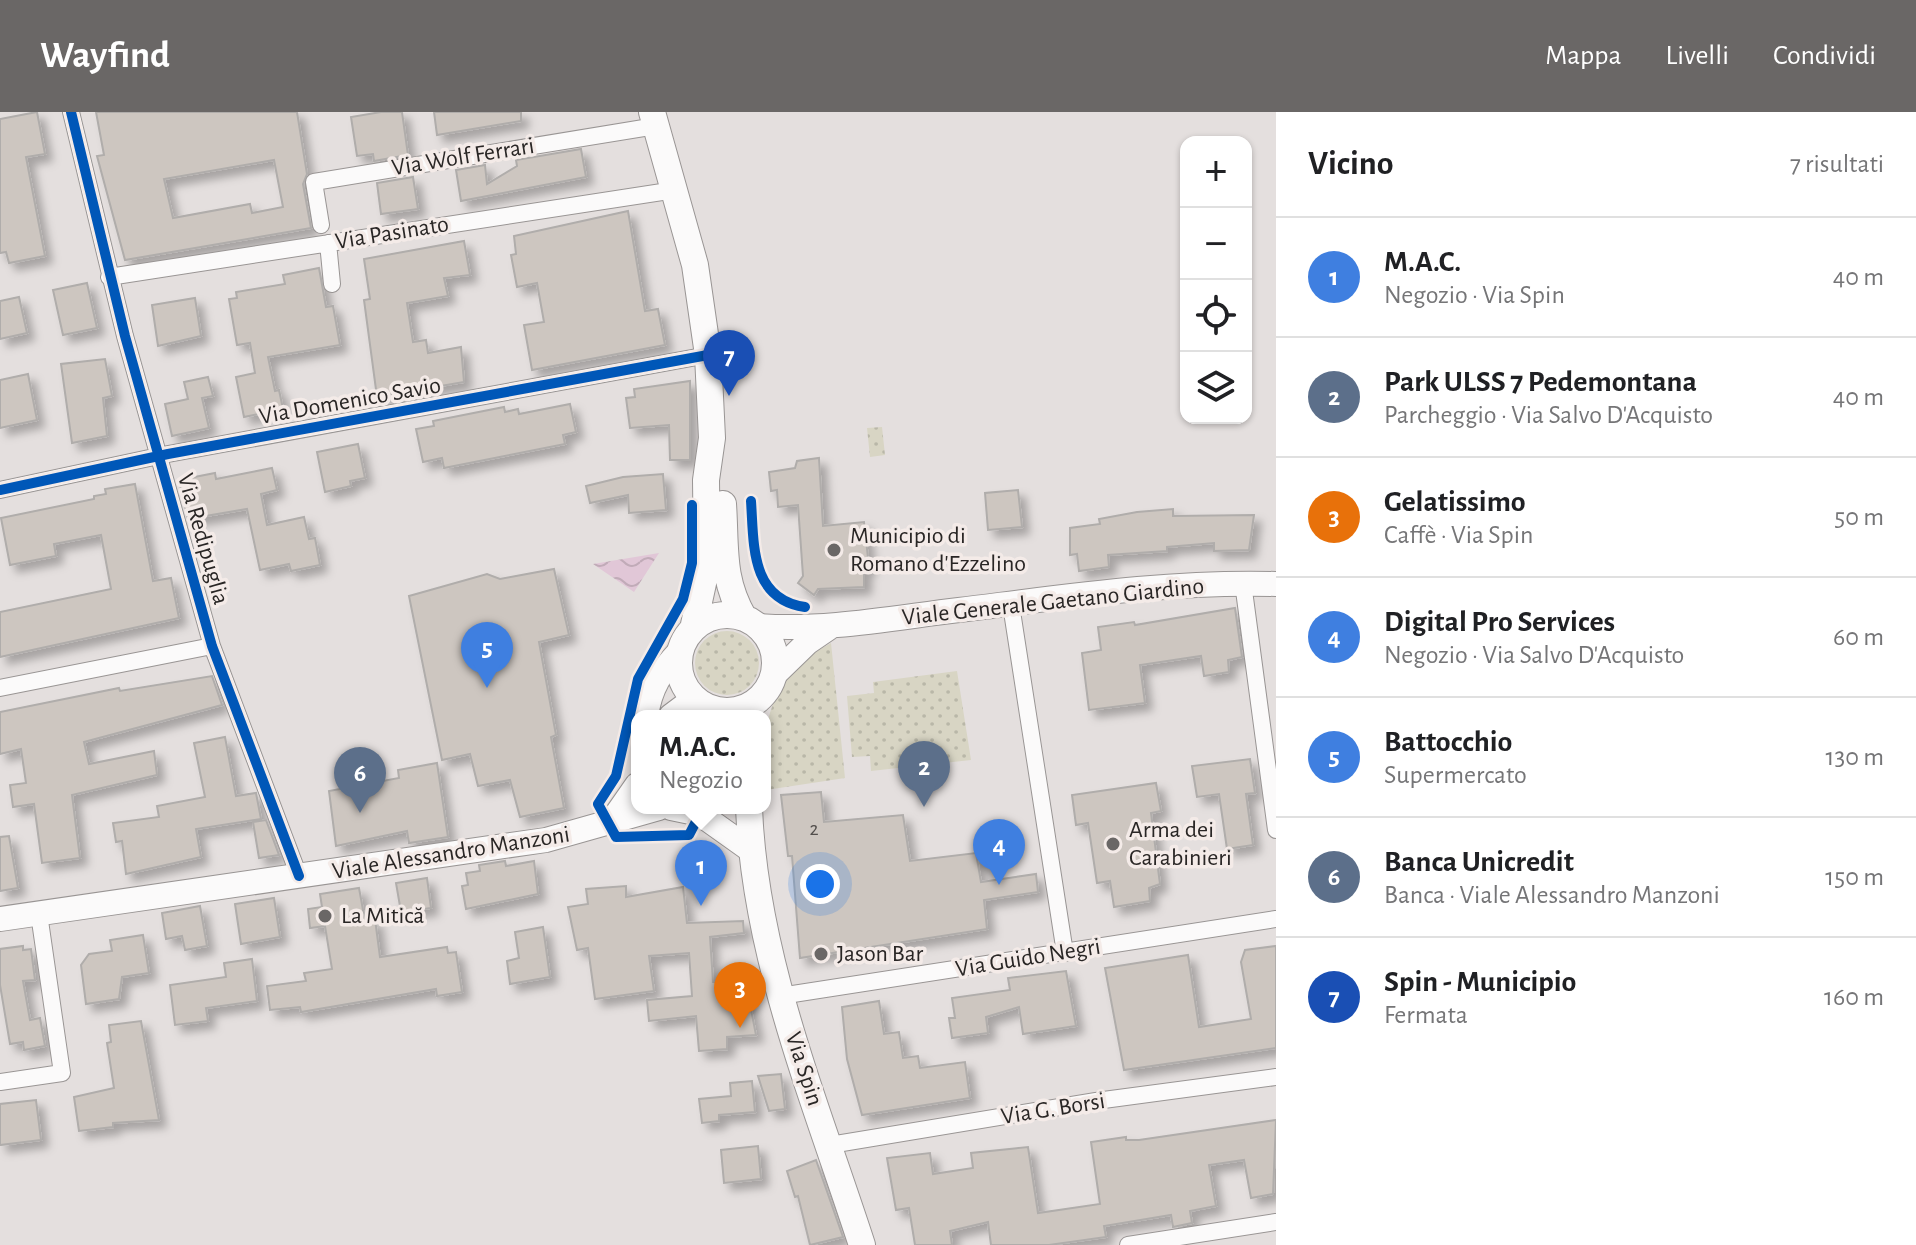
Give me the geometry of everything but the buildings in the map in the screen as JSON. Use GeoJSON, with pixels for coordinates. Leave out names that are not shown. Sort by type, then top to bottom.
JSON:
{"type":"FeatureCollection","features":[{"type":"Feature","properties":{"kind":"main road"},"geometry":{"type":"LineString","coordinates":[[654,119],[695,265],[708,355],[712,438],[706,470],[707,565],[686,640],[682,681],[711,710]]}},
{"type":"Feature","properties":{"kind":"main road"},"geometry":{"type":"LineString","coordinates":[[679,710],[683,707],[711,710],[747,707],[763,696],[773,648],[730,595],[726,579],[719,459],[712,438]]}},
{"type":"Feature","properties":{"kind":"main road","name":"Viale Generale Gaetano Giardino"},"geometry":{"type":"LineString","coordinates":[[751,622],[830,627],[1011,605],[1243,583],[1276,584]]}},
{"type":"Feature","properties":{"kind":"main road"},"geometry":{"type":"LineString","coordinates":[[647,710],[661,670],[686,640],[717,616],[751,622]]}},
{"type":"Feature","properties":{"kind":"main road","name":"Viale Generale Gaetano Giardino"},"geometry":{"type":"LineString","coordinates":[[763,696],[800,649],[830,627]]}},
{"type":"Feature","properties":{"kind":"main road"},"geometry":{"type":"LineString","coordinates":[[614,818],[631,794]]}},
{"type":"Feature","properties":{"kind":"main road","name":"Viale Alessandro Manzoni"},"geometry":{"type":"LineString","coordinates":[[0,919],[573,835],[632,814]]}},
{"type":"Feature","properties":{"kind":"main road"},"geometry":{"type":"LineString","coordinates":[[700,814],[751,846]]}},
{"type":"Feature","properties":{"kind":"main road","name":"Via Spin"},"geometry":{"type":"LineString","coordinates":[[740,814],[751,846]]}},
{"type":"Feature","properties":{"kind":"main road","name":"Via Spin"},"geometry":{"type":"LineString","coordinates":[[749,814],[751,846],[780,996],[862,1245]]}},
{"type":"Feature","properties":{"kind":"street","name":"Via Redipuglia"},"geometry":{"type":"LineString","coordinates":[[71,112],[109,277],[212,646],[299,876]]}},
{"type":"Feature","properties":{"kind":"street","name":"Via Wolf Ferrari"},"geometry":{"type":"LineString","coordinates":[[321,225],[314,182],[654,119]]}},
{"type":"Feature","properties":{"kind":"street","name":"Via Pasinato"},"geometry":{"type":"LineString","coordinates":[[109,277],[675,190]]}},
{"type":"Feature","properties":{"kind":"street"},"geometry":{"type":"LineString","coordinates":[[328,243],[332,284]]}},
{"type":"Feature","properties":{"kind":"street","name":"Via Domenico Savio"},"geometry":{"type":"LineString","coordinates":[[0,490],[159,456],[708,355]]}},
{"type":"Feature","properties":{"kind":"street"},"geometry":{"type":"LineString","coordinates":[[1243,583],[1276,830]]}},
{"type":"Feature","properties":{"kind":"street"},"geometry":{"type":"LineString","coordinates":[[1011,605],[1065,953]]}},
{"type":"Feature","properties":{"kind":"street"},"geometry":{"type":"LineString","coordinates":[[0,688],[212,646]]}},
{"type":"Feature","properties":{"kind":"street"},"geometry":{"type":"LineString","coordinates":[[0,1082],[62,1073],[39,914]]}},
{"type":"Feature","properties":{"kind":"street","name":"Via Guido Negri"},"geometry":{"type":"LineString","coordinates":[[780,996],[1276,919]]}},
{"type":"Feature","properties":{"kind":"street","name":"Via G. Borsi"},"geometry":{"type":"LineString","coordinates":[[830,1145],[1096,1101],[1276,1077]]}},
{"type":"Feature","properties":{"kind":"street"},"geometry":{"type":"LineString","coordinates":[[1128,1245],[1276,1222]]}},
{"type":"Feature","properties":{"kind":"shaded area"},"geometry":{"type":"Polygon","coordinates":[[[882,427],[885,455],[870,457],[867,428],[882,427]]]}},
{"type":"Feature","properties":{"kind":"shaded area"},"geometry":{"type":"Polygon","coordinates":[[[721,631],[733,631],[750,640],[757,651],[757,675],[750,686],[733,695],[721,695],[709,690],[700,681],[695,669],[695,657],[700,645],[709,636],[721,631]]]}},
{"type":"Feature","properties":{"kind":"shaded area"},"geometry":{"type":"Polygon","coordinates":[[[831,643],[845,778],[771,789],[773,704],[794,670],[831,643]]]}},
{"type":"Feature","properties":{"kind":"shaded area"},"geometry":{"type":"Polygon","coordinates":[[[957,671],[971,760],[871,771],[870,756],[852,757],[847,696],[874,693],[873,682],[957,671]]]}},
{"type":"Feature","properties":{"kind":"water"},"geometry":{"type":"Polygon","coordinates":[[[659,553],[634,592],[593,564],[659,553]]]}},
{"type":"Feature","properties":{"kind":"cycle path"},"geometry":{"type":"LineString","coordinates":[[71,112],[125,336],[212,646],[299,876]]}},
{"type":"Feature","properties":{"kind":"cycle path"},"geometry":{"type":"LineString","coordinates":[[0,490],[168,454],[708,355]]}},
{"type":"Feature","properties":{"kind":"cycle path"},"geometry":{"type":"LineString","coordinates":[[751,501],[755,551],[765,581],[774,593],[787,602],[805,607]]}},
{"type":"Feature","properties":{"kind":"cycle path"},"geometry":{"type":"LineString","coordinates":[[692,505],[692,563],[683,599],[638,679],[616,776],[598,804],[616,837],[689,835],[700,814]]}},
{"type":"Feature","properties":{"kind":"place","name":"Spin - Municipio"},"geometry":{"type":"Point","coordinates":[729,396]}},
{"type":"Feature","properties":{"kind":"place","name":"Municipio di Romano d'Ezzelino"},"geometry":{"type":"Point","coordinates":[834,550]}},
{"type":"Feature","properties":{"kind":"place","name":"Battocchio"},"geometry":{"type":"Point","coordinates":[487,688]}},
{"type":"Feature","properties":{"kind":"place","name":"Park ULSS 7 Pedemontana"},"geometry":{"type":"Point","coordinates":[924,807]}},
{"type":"Feature","properties":{"kind":"place","name":"Banca Unicredit"},"geometry":{"type":"Point","coordinates":[360,813]}},
{"type":"Feature","properties":{"kind":"place","name":"Arma dei Carabinieri"},"geometry":{"type":"Point","coordinates":[1113,844]}},
{"type":"Feature","properties":{"kind":"place","name":"Digital Pro Services"},"geometry":{"type":"Point","coordinates":[999,885]}},
{"type":"Feature","properties":{"kind":"place","name":"M.A.C."},"geometry":{"type":"Point","coordinates":[701,906]}},
{"type":"Feature","properties":{"kind":"place","name":"La Mitică"},"geometry":{"type":"Point","coordinates":[325,916]}},
{"type":"Feature","properties":{"kind":"place","name":"Jason Bar"},"geometry":{"type":"Point","coordinates":[821,954]}},
{"type":"Feature","properties":{"kind":"place","name":"Gelatissimo"},"geometry":{"type":"Point","coordinates":[740,1028]}}]}
